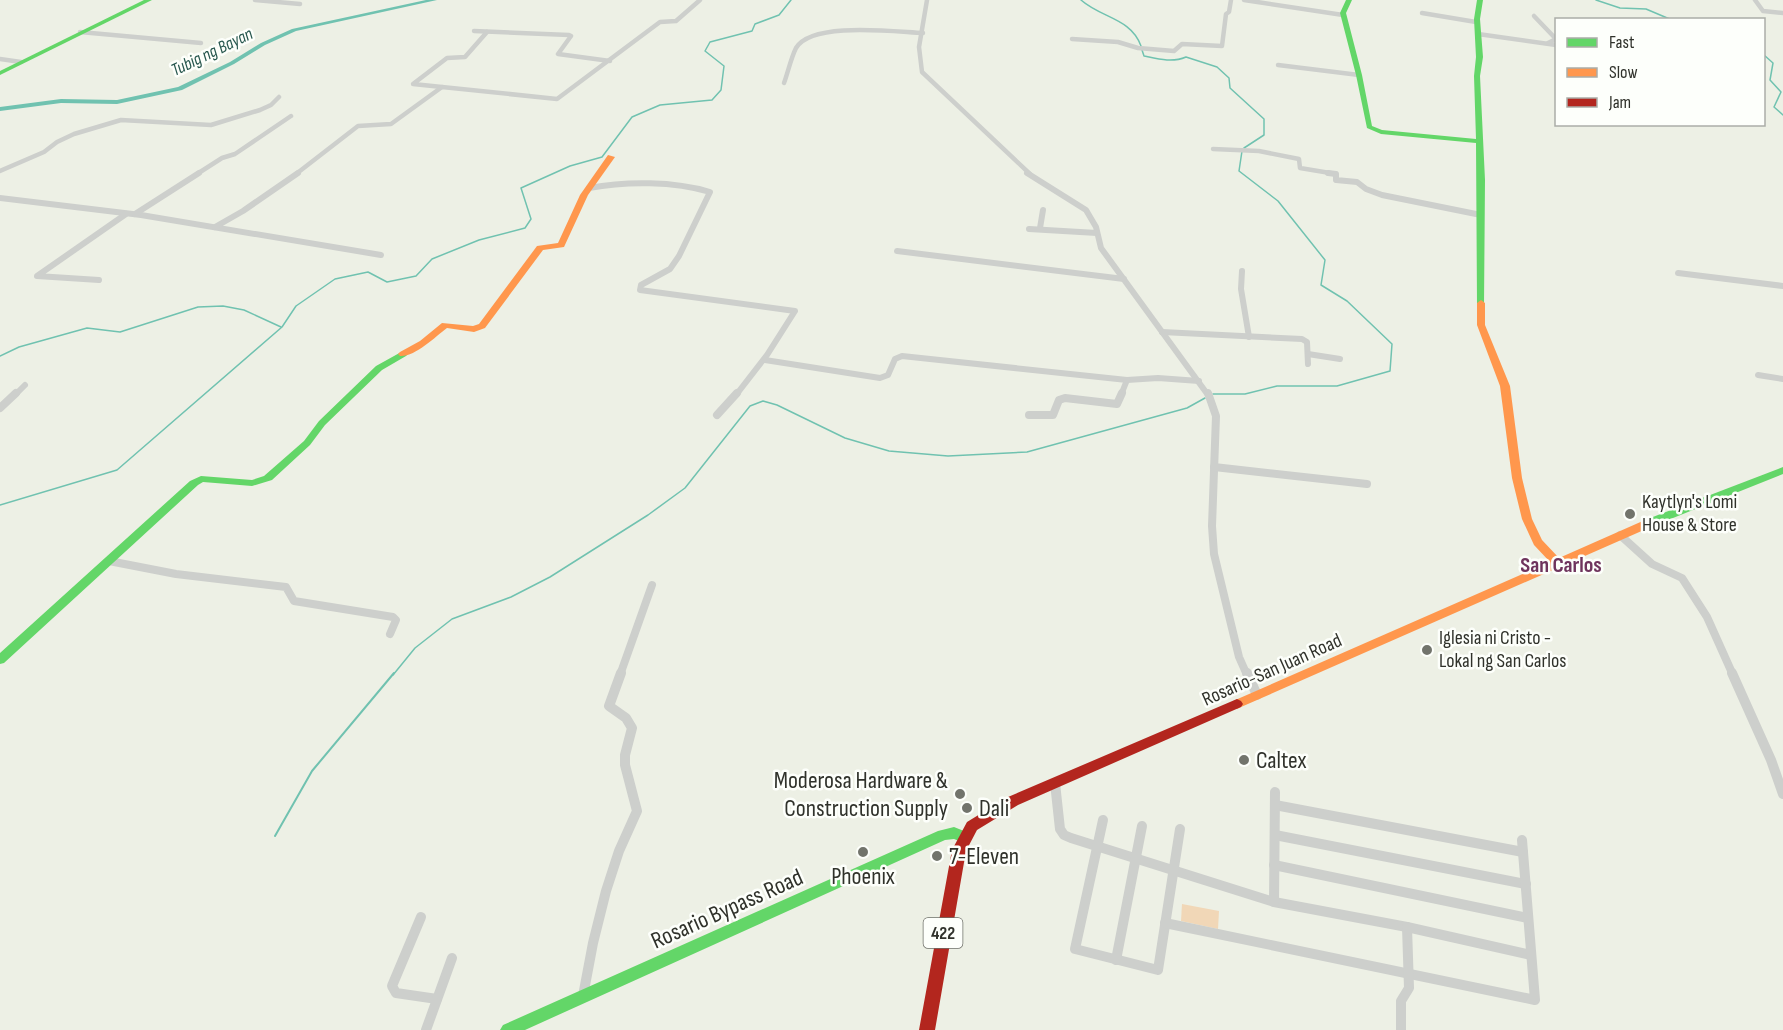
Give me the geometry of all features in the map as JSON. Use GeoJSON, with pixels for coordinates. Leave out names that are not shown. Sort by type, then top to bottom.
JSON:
{"type":"FeatureCollection","features":[{"type":"Feature","properties":{"kind":"street"},"geometry":{"type":"LineString","coordinates":[[0,73],[149,0]]}},
{"type":"Feature","properties":{"kind":"street"},"geometry":{"type":"LineString","coordinates":[[255,0],[300,4]]}},
{"type":"Feature","properties":{"kind":"street"},"geometry":{"type":"LineString","coordinates":[[487,32],[465,57],[447,58],[413,84],[557,99],[660,22],[676,21],[700,0]]}},
{"type":"Feature","properties":{"kind":"street"},"geometry":{"type":"LineString","coordinates":[[927,0],[923,33],[916,50],[924,75],[1023,170],[1086,210],[1096,227],[1101,248],[1207,391],[1216,416],[1212,526],[1214,554],[1239,657],[1257,695]]}},
{"type":"Feature","properties":{"kind":"street"},"geometry":{"type":"LineString","coordinates":[[1072,39],[1118,42],[1138,48],[1174,51],[1179,44],[1222,46],[1226,14],[1229,12],[1231,0]]}},
{"type":"Feature","properties":{"kind":"street"},"geometry":{"type":"LineString","coordinates":[[1244,0],[1343,15]]}},
{"type":"Feature","properties":{"kind":"street"},"geometry":{"type":"LineString","coordinates":[[1349,0],[1343,9],[1343,15],[1359,75],[1369,128],[1478,141]]}},
{"type":"Feature","properties":{"kind":"street"},"geometry":{"type":"LineString","coordinates":[[1479,0],[1476,22],[1481,63],[1477,76],[1481,325],[1505,386],[1517,478],[1527,519],[1538,542],[1558,564]]}},
{"type":"Feature","properties":{"kind":"street"},"geometry":{"type":"LineString","coordinates":[[1755,0],[1763,11],[1783,13]]}},
{"type":"Feature","properties":{"kind":"street"},"geometry":{"type":"LineString","coordinates":[[1422,13],[1476,22]]}},
{"type":"Feature","properties":{"kind":"street"},"geometry":{"type":"LineString","coordinates":[[1534,16],[1555,36]]}},
{"type":"Feature","properties":{"kind":"street"},"geometry":{"type":"LineString","coordinates":[[474,31],[569,35],[571,36],[558,54],[610,61]]}},
{"type":"Feature","properties":{"kind":"street"},"geometry":{"type":"LineString","coordinates":[[80,32],[201,43]]}},
{"type":"Feature","properties":{"kind":"street"},"geometry":{"type":"LineString","coordinates":[[784,83],[797,46],[814,36],[824,33],[857,32],[923,33]]}},
{"type":"Feature","properties":{"kind":"street"},"geometry":{"type":"LineString","coordinates":[[1478,34],[1555,45]]}},
{"type":"Feature","properties":{"kind":"street"},"geometry":{"type":"LineString","coordinates":[[1546,44],[1555,41]]}},
{"type":"Feature","properties":{"kind":"street"},"geometry":{"type":"LineString","coordinates":[[0,59],[21,62]]}},
{"type":"Feature","properties":{"kind":"street"},"geometry":{"type":"LineString","coordinates":[[1278,65],[1359,75]]}},
{"type":"Feature","properties":{"kind":"street"},"geometry":{"type":"LineString","coordinates":[[215,227],[303,170],[358,126],[391,124],[441,87]]}},
{"type":"Feature","properties":{"kind":"street"},"geometry":{"type":"LineString","coordinates":[[0,171],[44,152],[57,142],[74,134],[121,120],[211,125],[260,110],[271,105],[279,97]]}},
{"type":"Feature","properties":{"kind":"street"},"geometry":{"type":"LineString","coordinates":[[135,214],[222,158],[236,154],[291,116]]}},
{"type":"Feature","properties":{"kind":"street"},"geometry":{"type":"LineString","coordinates":[[1213,148],[1258,151],[1299,159],[1300,168],[1330,172],[1336,174],[1336,180],[1357,182],[1366,189],[1382,195],[1481,215]]}},
{"type":"Feature","properties":{"kind":"street"},"geometry":{"type":"LineString","coordinates":[[0,660],[194,483],[201,479],[252,483],[268,477],[307,443],[322,423],[379,368],[423,343],[440,327],[445,325],[474,329],[482,326],[540,248],[561,245],[589,188],[611,157]]}},
{"type":"Feature","properties":{"kind":"street"},"geometry":{"type":"LineString","coordinates":[[589,188],[613,184],[701,189],[710,192],[679,256],[666,272],[642,285],[640,290],[795,311],[794,317],[765,360],[739,393],[717,415]]}},
{"type":"Feature","properties":{"kind":"street"},"geometry":{"type":"LineString","coordinates":[[0,198],[135,214],[381,255]]}},
{"type":"Feature","properties":{"kind":"street"},"geometry":{"type":"LineString","coordinates":[[1040,228],[1043,210]]}},
{"type":"Feature","properties":{"kind":"street"},"geometry":{"type":"LineString","coordinates":[[99,280],[37,276],[126,214]]}},
{"type":"Feature","properties":{"kind":"street"},"geometry":{"type":"LineString","coordinates":[[1029,229],[1097,233]]}},
{"type":"Feature","properties":{"kind":"street"},"geometry":{"type":"LineString","coordinates":[[897,251],[1124,279]]}},
{"type":"Feature","properties":{"kind":"street"},"geometry":{"type":"LineString","coordinates":[[1242,271],[1241,289],[1249,338]]}},
{"type":"Feature","properties":{"kind":"street"},"geometry":{"type":"LineString","coordinates":[[1678,273],[1783,286]]}},
{"type":"Feature","properties":{"kind":"street"},"geometry":{"type":"LineString","coordinates":[[1162,332],[1302,339],[1307,342],[1308,364]]}},
{"type":"Feature","properties":{"kind":"street"},"geometry":{"type":"LineString","coordinates":[[1308,354],[1340,359]]}},
{"type":"Feature","properties":{"kind":"street"},"geometry":{"type":"LineString","coordinates":[[765,360],[880,378],[888,375],[895,360],[902,356],[1127,380],[1154,378],[1199,381]]}},
{"type":"Feature","properties":{"kind":"street"},"geometry":{"type":"LineString","coordinates":[[1758,375],[1783,379]]}},
{"type":"Feature","properties":{"kind":"street"},"geometry":{"type":"LineString","coordinates":[[1029,415],[1053,415],[1059,400],[1065,398],[1117,404],[1127,380]]}},
{"type":"Feature","properties":{"kind":"street"},"geometry":{"type":"LineString","coordinates":[[0,408],[25,385]]}},
{"type":"Feature","properties":{"kind":"street"},"geometry":{"type":"LineString","coordinates":[[1214,467],[1368,484]]}},
{"type":"Feature","properties":{"kind":"street","name":"Rosario-San Juan Road"},"geometry":{"type":"LineString","coordinates":[[964,837],[972,826],[983,818],[1054,783],[1186,728],[1620,535],[1783,470]]}},
{"type":"Feature","properties":{"kind":"street"},"geometry":{"type":"LineString","coordinates":[[1620,535],[1652,564],[1682,578],[1707,617],[1771,760],[1783,794]]}},
{"type":"Feature","properties":{"kind":"street"},"geometry":{"type":"LineString","coordinates":[[109,561],[176,574],[286,587],[294,601],[393,617],[396,620],[390,634]]}},
{"type":"Feature","properties":{"kind":"street"},"geometry":{"type":"LineString","coordinates":[[583,996],[590,955],[617,857],[625,836],[636,818],[637,811],[625,765],[625,755],[632,728],[626,718],[609,706],[652,585]]}},
{"type":"Feature","properties":{"kind":"street"},"geometry":{"type":"LineString","coordinates":[[1054,783],[1060,829],[1064,836],[1274,902],[1407,927],[1532,955]]}},
{"type":"Feature","properties":{"kind":"street"},"geometry":{"type":"LineString","coordinates":[[1274,902],[1275,792]]}},
{"type":"Feature","properties":{"kind":"street"},"geometry":{"type":"LineString","coordinates":[[1275,805],[1523,852]]}},
{"type":"Feature","properties":{"kind":"street"},"geometry":{"type":"LineString","coordinates":[[1103,820],[1075,948],[1158,970],[1180,829]]}},
{"type":"Feature","properties":{"kind":"street"},"geometry":{"type":"LineString","coordinates":[[1116,960],[1142,826]]}},
{"type":"Feature","properties":{"kind":"street","name":"Rosario Bypass Road"},"geometry":{"type":"LineString","coordinates":[[508,1030],[943,835],[954,833],[964,837]]}},
{"type":"Feature","properties":{"kind":"street"},"geometry":{"type":"LineString","coordinates":[[1275,835],[1526,884]]}},
{"type":"Feature","properties":{"kind":"street","name":"422"},"geometry":{"type":"LineString","coordinates":[[927,1030],[950,892],[964,837]]}},
{"type":"Feature","properties":{"kind":"street"},"geometry":{"type":"LineString","coordinates":[[1165,923],[1535,1000],[1522,840]]}},
{"type":"Feature","properties":{"kind":"street"},"geometry":{"type":"LineString","coordinates":[[1274,865],[1528,918]]}},
{"type":"Feature","properties":{"kind":"street"},"geometry":{"type":"LineString","coordinates":[[421,917],[392,986],[396,993],[437,999]]}},
{"type":"Feature","properties":{"kind":"street"},"geometry":{"type":"LineString","coordinates":[[1401,1030],[1401,1001],[1409,988],[1407,927]]}},
{"type":"Feature","properties":{"kind":"street"},"geometry":{"type":"LineString","coordinates":[[426,1030],[452,958]]}},
{"type":"Feature","properties":{"kind":"shaded area"},"geometry":{"type":"Polygon","coordinates":[[[1182,904],[1219,911],[1218,929],[1181,921],[1182,904]]]}},
{"type":"Feature","properties":{"kind":"waterway","name":"Tubig ng Bayan"},"geometry":{"type":"LineString","coordinates":[[0,109],[61,101],[117,102],[180,89],[232,63],[263,44],[294,30],[434,0]]}},
{"type":"Feature","properties":{"kind":"waterway"},"geometry":{"type":"LineString","coordinates":[[0,505],[117,470],[282,327],[296,306],[335,279],[368,272],[387,282],[416,276],[432,259],[479,240],[525,228],[531,219],[521,188],[570,166],[602,157],[632,117],[660,105],[712,100],[721,90],[724,66],[705,51],[710,42],[752,31],[755,24],[779,15],[791,0]]}},
{"type":"Feature","properties":{"kind":"waterway"},"geometry":{"type":"LineString","coordinates":[[1081,0],[1123,24],[1136,37],[1141,46]]}},
{"type":"Feature","properties":{"kind":"waterway"},"geometry":{"type":"LineString","coordinates":[[1596,0],[1620,8],[1646,9],[1667,18]]}},
{"type":"Feature","properties":{"kind":"waterway"},"geometry":{"type":"LineString","coordinates":[[1142,50],[1144,56],[1160,59],[1176,60],[1186,57],[1217,67],[1229,78],[1230,88],[1264,119],[1264,135],[1244,148]]}},
{"type":"Feature","properties":{"kind":"waterway"},"geometry":{"type":"LineString","coordinates":[[1765,56],[1773,63],[1770,80],[1781,92],[1774,107],[1783,115]]}},
{"type":"Feature","properties":{"kind":"waterway"},"geometry":{"type":"LineString","coordinates":[[1213,394],[1245,394],[1277,386],[1337,386],[1390,371],[1392,344],[1347,301],[1321,285],[1325,260],[1278,201],[1239,171],[1242,151]]}},
{"type":"Feature","properties":{"kind":"waterway"},"geometry":{"type":"LineString","coordinates":[[0,356],[19,347],[87,328],[120,332],[198,307],[223,306],[244,310],[281,327]]}},
{"type":"Feature","properties":{"kind":"waterway"},"geometry":{"type":"LineString","coordinates":[[393,675],[415,648],[452,619],[511,597],[550,577],[648,515],[685,488],[750,406],[763,401],[777,405],[845,438],[889,451],[948,456],[1027,452],[1187,408],[1205,398]]}},
{"type":"Feature","properties":{"kind":"waterway"},"geometry":{"type":"LineString","coordinates":[[275,836],[312,771],[394,673]]}},
{"type":"Feature","properties":{"kind":"traffic: fast"},"geometry":{"type":"LineString","coordinates":[[0,73],[149,0]]}},
{"type":"Feature","properties":{"kind":"traffic: fast"},"geometry":{"type":"LineString","coordinates":[[1349,0],[1343,13],[1359,75],[1369,127],[1381,132],[1478,141]]}},
{"type":"Feature","properties":{"kind":"traffic: fast"},"geometry":{"type":"LineString","coordinates":[[1480,0],[1477,19],[1480,57],[1477,76],[1481,180],[1481,303]]}},
{"type":"Feature","properties":{"kind":"traffic: fast"},"geometry":{"type":"LineString","coordinates":[[0,660],[194,483],[201,479],[252,483],[268,478],[307,443],[322,423],[379,368],[403,354]]}},
{"type":"Feature","properties":{"kind":"traffic: fast"},"geometry":{"type":"LineString","coordinates":[[1649,523],[1783,470]]}},
{"type":"Feature","properties":{"kind":"traffic: fast"},"geometry":{"type":"LineString","coordinates":[[508,1030],[943,835],[954,833],[964,837]]}},
{"type":"Feature","properties":{"kind":"traffic: slow"},"geometry":{"type":"LineString","coordinates":[[403,354],[423,343],[445,325],[474,329],[482,326],[540,248],[561,245],[584,195],[611,157]]}},
{"type":"Feature","properties":{"kind":"traffic: slow"},"geometry":{"type":"LineString","coordinates":[[1481,303],[1481,325],[1505,386],[1517,478],[1527,519],[1538,542],[1558,564]]}},
{"type":"Feature","properties":{"kind":"traffic: slow"},"geometry":{"type":"LineString","coordinates":[[1237,704],[1649,523]]}},
{"type":"Feature","properties":{"kind":"traffic: jam"},"geometry":{"type":"LineString","coordinates":[[927,1030],[959,850],[972,826],[1013,801],[1237,704]]}},
{"type":"Feature","properties":{"kind":"place","name":"Kaytlyn's Lomi House & Store"},"geometry":{"type":"Point","coordinates":[1630,514]}},
{"type":"Feature","properties":{"kind":"place","name":"Iglesia ni Cristo - Lokal ng San Carlos"},"geometry":{"type":"Point","coordinates":[1427,650]}},
{"type":"Feature","properties":{"kind":"place","name":"Caltex"},"geometry":{"type":"Point","coordinates":[1244,760]}},
{"type":"Feature","properties":{"kind":"place","name":"Moderosa Hardware & Construction Supply"},"geometry":{"type":"Point","coordinates":[960,794]}},
{"type":"Feature","properties":{"kind":"place","name":"Dali"},"geometry":{"type":"Point","coordinates":[967,808]}},
{"type":"Feature","properties":{"kind":"place","name":"Phoenix"},"geometry":{"type":"Point","coordinates":[863,852]}},
{"type":"Feature","properties":{"kind":"place","name":"7-Eleven"},"geometry":{"type":"Point","coordinates":[937,856]}},
{"type":"Feature","properties":{"kind":"district","name":"San Carlos"},"geometry":{"type":"Point","coordinates":[1561,565]}}]}
